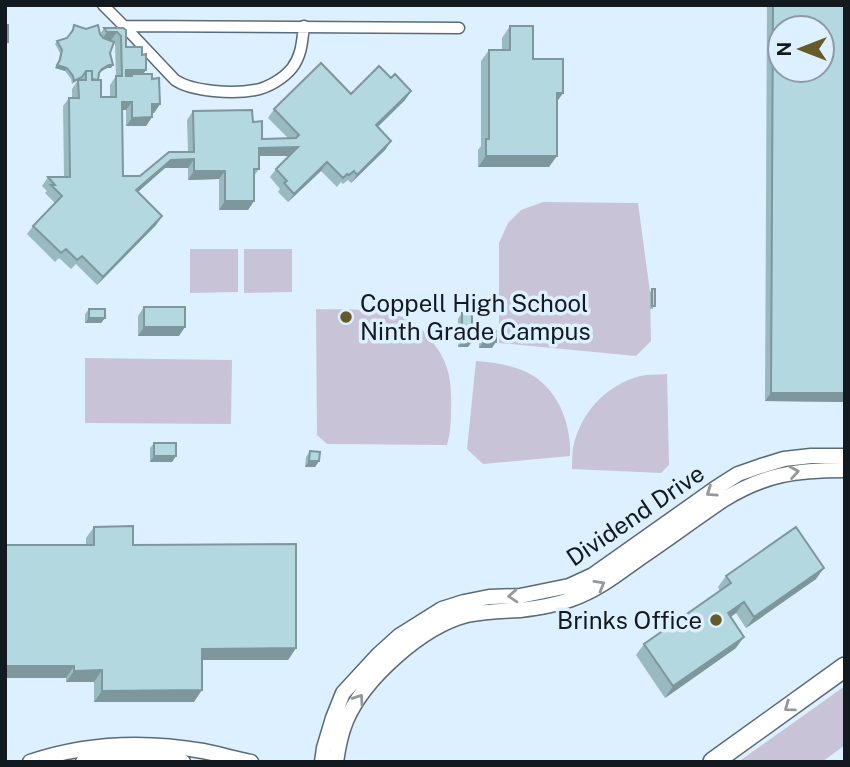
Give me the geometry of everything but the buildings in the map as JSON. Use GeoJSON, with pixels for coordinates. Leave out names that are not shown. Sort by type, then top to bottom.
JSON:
{"type":"FeatureCollection","features":[{"type":"Feature","properties":{"kind":"highway"},"geometry":{"type":"LineString","coordinates":[[713,762],[845,667]]}},
{"type":"Feature","properties":{"kind":"street"},"geometry":{"type":"LineString","coordinates":[[103,5],[175,80],[184,86],[224,92],[257,90],[277,81],[292,68],[301,53],[303,26]]}},
{"type":"Feature","properties":{"kind":"street"},"geometry":{"type":"LineString","coordinates":[[124,26],[459,29]]}},
{"type":"Feature","properties":{"kind":"street","name":"Dividend Drive"},"geometry":{"type":"LineString","coordinates":[[336,762],[345,722],[357,699],[387,664],[407,647],[447,622],[490,611],[522,610],[571,593],[600,587],[738,474],[784,459],[811,456],[845,457]]}},
{"type":"Feature","properties":{"kind":"street","name":"Dividend Drive"},"geometry":{"type":"LineString","coordinates":[[667,531],[765,478],[812,470],[845,470]]}},
{"type":"Feature","properties":{"kind":"street","name":"Dividend Drive"},"geometry":{"type":"LineString","coordinates":[[322,762],[333,718],[343,693],[399,636],[442,609],[464,602],[489,597],[571,593]]}},
{"type":"Feature","properties":{"kind":"street"},"geometry":{"type":"LineString","coordinates":[[83,762],[124,752],[175,747],[251,762]]}},
{"type":"Feature","properties":{"kind":"street"},"geometry":{"type":"LineString","coordinates":[[30,762],[78,749],[124,752],[183,762]]}},
{"type":"Feature","properties":{"kind":"shaded area"},"geometry":{"type":"Polygon","coordinates":[[[543,202],[638,203],[650,292],[651,341],[636,356],[499,343],[499,243],[508,223],[521,210],[543,202]]]}},
{"type":"Feature","properties":{"kind":"shaded area"},"geometry":{"type":"Polygon","coordinates":[[[190,249],[238,249],[238,292],[190,293],[190,249]]]}},
{"type":"Feature","properties":{"kind":"shaded area"},"geometry":{"type":"Polygon","coordinates":[[[244,249],[292,249],[292,292],[244,293],[244,249]]]}},
{"type":"Feature","properties":{"kind":"shaded area"},"geometry":{"type":"Polygon","coordinates":[[[316,309],[382,312],[407,318],[420,328],[441,354],[448,372],[451,425],[447,445],[327,444],[317,435],[316,309]]]}},
{"type":"Feature","properties":{"kind":"shaded area"},"geometry":{"type":"Polygon","coordinates":[[[85,358],[232,360],[231,424],[85,423],[85,358]]]}},
{"type":"Feature","properties":{"kind":"shaded area"},"geometry":{"type":"Polygon","coordinates":[[[476,361],[514,367],[542,383],[559,404],[564,416],[570,456],[483,464],[467,449],[476,361]]]}},
{"type":"Feature","properties":{"kind":"shaded area"},"geometry":{"type":"Polygon","coordinates":[[[667,374],[669,465],[661,473],[572,469],[576,435],[596,402],[628,380],[643,375],[667,374]]]}},
{"type":"Feature","properties":{"kind":"shaded area"},"geometry":{"type":"Polygon","coordinates":[[[845,686],[845,745],[822,762],[738,762],[845,686]]]}},
{"type":"Feature","properties":{"kind":"place","name":"Coppell High School Ninth Grade Campus"},"geometry":{"type":"Point","coordinates":[346,317]}},
{"type":"Feature","properties":{"kind":"place","name":"Brinks Office"},"geometry":{"type":"Point","coordinates":[716,620]}}]}
